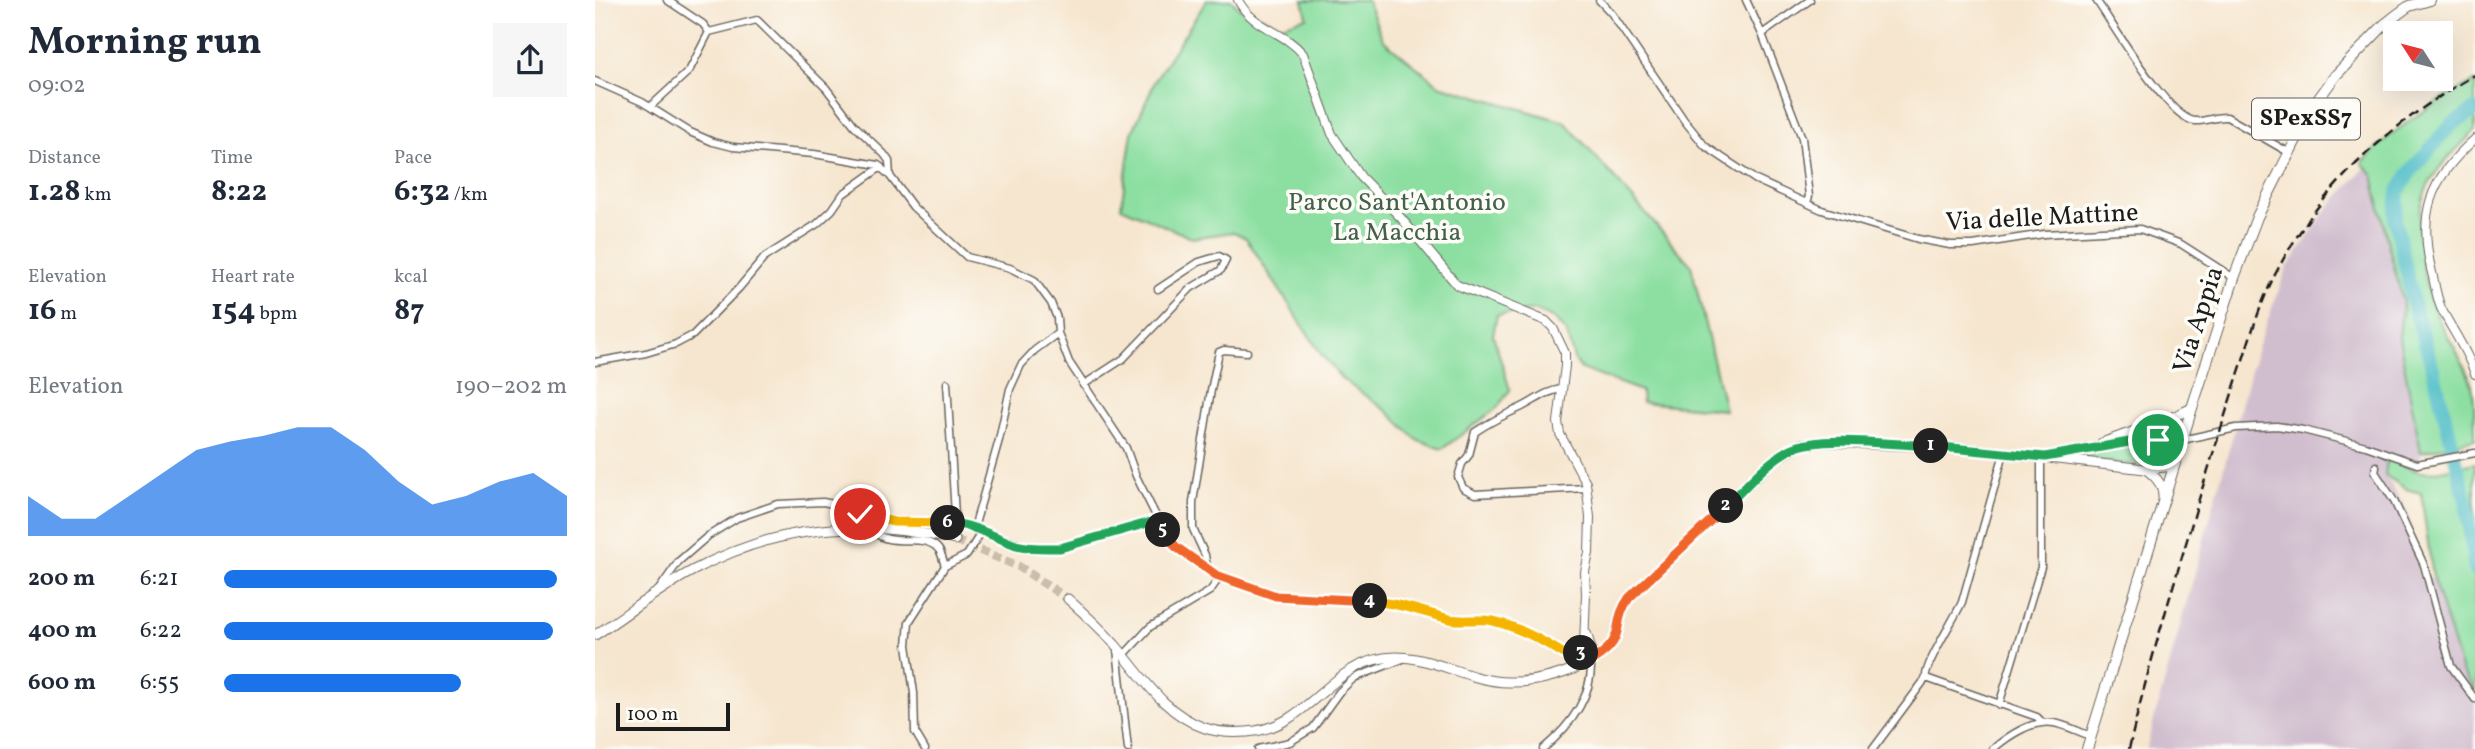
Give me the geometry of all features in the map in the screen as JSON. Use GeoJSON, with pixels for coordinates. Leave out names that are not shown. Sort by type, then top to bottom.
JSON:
{"type":"FeatureCollection","features":[{"type":"Feature","properties":{"kind":"main road","name":"Via Appia"},"geometry":{"type":"LineString","coordinates":[[2087,749],[2192,408],[2252,227],[2312,108],[2336,76],[2384,25],[2409,6],[2430,0]]}},
{"type":"Feature","properties":{"kind":"main road"},"geometry":{"type":"LineString","coordinates":[[2083,449],[2192,408]]}},
{"type":"Feature","properties":{"kind":"main road"},"geometry":{"type":"LineString","coordinates":[[1068,598],[1101,628],[1171,710],[1187,721],[1207,729],[1235,733],[1275,727],[1292,718],[1356,668],[1374,660],[1429,660],[1490,680],[1509,682],[1538,679],[1591,661],[1610,648],[1629,598],[1775,460],[1795,447],[1810,442],[1959,448],[2145,469],[2175,462],[2162,444],[2152,439],[2043,457]]}},
{"type":"Feature","properties":{"kind":"main road"},"geometry":{"type":"LineString","coordinates":[[2145,469],[2162,486],[2163,503]]}},
{"type":"Feature","properties":{"kind":"main road"},"geometry":{"type":"LineString","coordinates":[[595,635],[711,561],[771,539],[813,530],[871,527],[955,540]]}},
{"type":"Feature","properties":{"kind":"street"},"geometry":{"type":"LineString","coordinates":[[667,0],[703,24],[709,32]]}},
{"type":"Feature","properties":{"kind":"street"},"geometry":{"type":"LineString","coordinates":[[595,81],[651,107],[690,132],[713,142],[733,147],[825,156],[881,167],[913,206],[967,257],[1010,268],[1034,280],[1051,303],[1069,362],[1126,448],[1136,476],[1158,520],[1176,547],[1216,575],[1276,596],[1372,601],[1419,609],[1453,620],[1493,621],[1515,628],[1574,666],[1582,649],[1586,627],[1585,572],[1590,528],[1587,488],[1557,422],[1565,354],[1553,328],[1538,317],[1504,306],[1457,285],[1424,244],[1347,159],[1332,134],[1303,54],[1295,44],[1252,19],[1238,0]]}},
{"type":"Feature","properties":{"kind":"street","name":"Via delle Mattine"},"geometry":{"type":"LineString","coordinates":[[1599,0],[1612,14],[1684,120],[1705,146],[1756,180],[1807,203],[1918,239],[1950,245],[1973,245],[2044,234],[2140,229],[2181,244],[2234,278]]}},
{"type":"Feature","properties":{"kind":"street"},"geometry":{"type":"LineString","coordinates":[[1746,0],[1802,138],[1809,196],[1807,203]]}},
{"type":"Feature","properties":{"kind":"street"},"geometry":{"type":"LineString","coordinates":[[1762,34],[1810,0]]}},
{"type":"Feature","properties":{"kind":"street"},"geometry":{"type":"LineString","coordinates":[[2097,0],[2163,99],[2179,115],[2195,121],[2215,116],[2227,117],[2288,152]]}},
{"type":"Feature","properties":{"kind":"street"},"geometry":{"type":"LineString","coordinates":[[651,107],[689,71],[709,32],[757,20],[827,88],[854,125],[884,154],[889,161],[890,176]]}},
{"type":"Feature","properties":{"kind":"street"},"geometry":{"type":"LineString","coordinates":[[2475,139],[2454,157],[2433,190],[2425,227],[2427,255],[2440,306],[2470,358],[2475,374]]}},
{"type":"Feature","properties":{"kind":"street"},"geometry":{"type":"LineString","coordinates":[[595,362],[646,353],[676,344],[693,335],[765,257],[817,224],[832,210],[843,194],[881,167]]}},
{"type":"Feature","properties":{"kind":"street"},"geometry":{"type":"LineString","coordinates":[[1083,385],[1123,359],[1179,298],[1203,279],[1221,270],[1226,260],[1220,256],[1199,262],[1158,289]]}},
{"type":"Feature","properties":{"kind":"street"},"geometry":{"type":"LineString","coordinates":[[925,749],[915,732],[915,693],[907,645],[909,622],[945,566],[967,555],[978,529],[1010,388],[1021,365],[1058,333]]}},
{"type":"Feature","properties":{"kind":"street"},"geometry":{"type":"LineString","coordinates":[[1207,567],[1205,555],[1193,529],[1193,502],[1211,390],[1219,352],[1247,352]]}},
{"type":"Feature","properties":{"kind":"street"},"geometry":{"type":"LineString","coordinates":[[947,383],[954,523]]}},
{"type":"Feature","properties":{"kind":"street"},"geometry":{"type":"LineString","coordinates":[[1562,389],[1551,391],[1522,407],[1506,412],[1475,432],[1469,455],[1459,470],[1460,483],[1475,494],[1587,488]]}},
{"type":"Feature","properties":{"kind":"street"},"geometry":{"type":"LineString","coordinates":[[2182,440],[2236,428],[2277,426],[2359,444],[2417,464],[2475,453]]}},
{"type":"Feature","properties":{"kind":"street"},"geometry":{"type":"LineString","coordinates":[[1873,749],[1926,678],[1926,668],[1962,602],[2004,453]]}},
{"type":"Feature","properties":{"kind":"street"},"geometry":{"type":"LineString","coordinates":[[1999,705],[2041,567],[2043,457]]}},
{"type":"Feature","properties":{"kind":"street"},"geometry":{"type":"LineString","coordinates":[[2375,466],[2375,472],[2394,501],[2424,565],[2451,666],[2475,699]]}},
{"type":"Feature","properties":{"kind":"street"},"geometry":{"type":"LineString","coordinates":[[654,596],[679,561],[696,545],[737,518],[763,507],[787,503],[823,502],[843,506],[876,519],[954,523],[1029,548],[1060,548],[1158,520]]}},
{"type":"Feature","properties":{"kind":"street"},"geometry":{"type":"LineString","coordinates":[[871,527],[876,535],[886,539],[928,542],[940,551],[945,566]]}},
{"type":"Feature","properties":{"kind":"street"},"geometry":{"type":"LineString","coordinates":[[1128,749],[1120,651],[1150,627],[1210,592],[1215,586],[1216,575]]}},
{"type":"Feature","properties":{"kind":"street"},"geometry":{"type":"LineString","coordinates":[[1543,749],[1580,708],[1591,681],[1591,643],[1586,627]]}},
{"type":"Feature","properties":{"kind":"street"},"geometry":{"type":"LineString","coordinates":[[1591,643],[1598,648],[1610,648]]}},
{"type":"Feature","properties":{"kind":"street"},"geometry":{"type":"LineString","coordinates":[[1582,649],[1591,661]]}},
{"type":"Feature","properties":{"kind":"street"},"geometry":{"type":"LineString","coordinates":[[1258,749],[1290,742],[1313,728],[1339,692],[1354,678],[1408,658]]}},
{"type":"Feature","properties":{"kind":"street"},"geometry":{"type":"LineString","coordinates":[[1926,678],[2037,717],[2043,723]]}},
{"type":"Feature","properties":{"kind":"street"},"geometry":{"type":"LineString","coordinates":[[1993,749],[2010,736],[2043,723],[2055,723],[2091,736]]}},
{"type":"Feature","properties":{"kind":"shaded area"},"geometry":{"type":"Polygon","coordinates":[[[2365,168],[2373,175],[2403,301],[2399,338],[2421,452],[2419,472],[2387,458],[2385,475],[2408,512],[2420,579],[2433,578],[2462,672],[2475,689],[2475,749],[2146,749],[2257,348],[2287,268],[2328,208],[2365,168]]]}},
{"type":"Feature","properties":{"kind":"green space","name":"Parco Sant'Antonio La Macchia"},"geometry":{"type":"Polygon","coordinates":[[[1207,0],[1232,0],[1239,8],[1282,25],[1307,17],[1303,0],[1367,0],[1383,40],[1439,85],[1565,122],[1691,265],[1725,410],[1642,402],[1641,391],[1581,369],[1574,359],[1566,332],[1554,319],[1535,310],[1497,315],[1493,335],[1510,390],[1497,408],[1442,449],[1416,439],[1387,411],[1342,379],[1321,354],[1246,238],[1234,232],[1192,238],[1121,207],[1132,133],[1157,77],[1207,0]]]}},
{"type":"Feature","properties":{"kind":"green space"},"geometry":{"type":"Polygon","coordinates":[[[2475,82],[2475,131],[2447,160],[2428,186],[2419,216],[2419,234],[2427,288],[2432,303],[2472,386],[2475,439],[2421,452],[2399,338],[2403,301],[2373,175],[2362,163],[2414,117],[2475,82]]]}},
{"type":"Feature","properties":{"kind":"green space"},"geometry":{"type":"Polygon","coordinates":[[[2150,442],[2156,443],[2171,459],[2153,465],[2140,465],[2077,458],[2150,442]]]}},
{"type":"Feature","properties":{"kind":"green space"},"geometry":{"type":"Polygon","coordinates":[[[2387,458],[2419,472],[2475,463],[2475,689],[2462,672],[2433,578],[2421,493],[2406,489],[2385,475],[2387,458]]]}},
{"type":"Feature","properties":{"kind":"waterway"},"geometry":{"type":"LineString","coordinates":[[2475,110],[2451,125],[2410,172],[2398,192],[2395,219],[2414,307],[2433,369],[2466,500],[2475,571]]}},
{"type":"Feature","properties":{"kind":"tunnel"},"geometry":{"type":"LineString","coordinates":[[955,540],[1018,566],[1068,599]]}},
{"type":"Feature","properties":{"kind":"railway"},"geometry":{"type":"LineString","coordinates":[[2129,749],[2153,655],[2199,499],[2254,327],[2272,280],[2316,209],[2362,158],[2416,113],[2475,75]]}},
{"type":"Feature","properties":{"kind":"route"},"geometry":{"type":"LineString","coordinates":[[860,514],[894,522],[965,525],[1029,548],[1060,548],[1158,520],[1176,547],[1216,575],[1276,596],[1372,601],[1398,604],[1453,620],[1493,621],[1515,628],[1577,662],[1582,649],[1591,661],[1606,652],[1617,635],[1624,606],[1629,598],[1775,460],[1802,444],[1826,442],[1959,448],[2045,457],[2146,439],[2158,440]]}}]}
